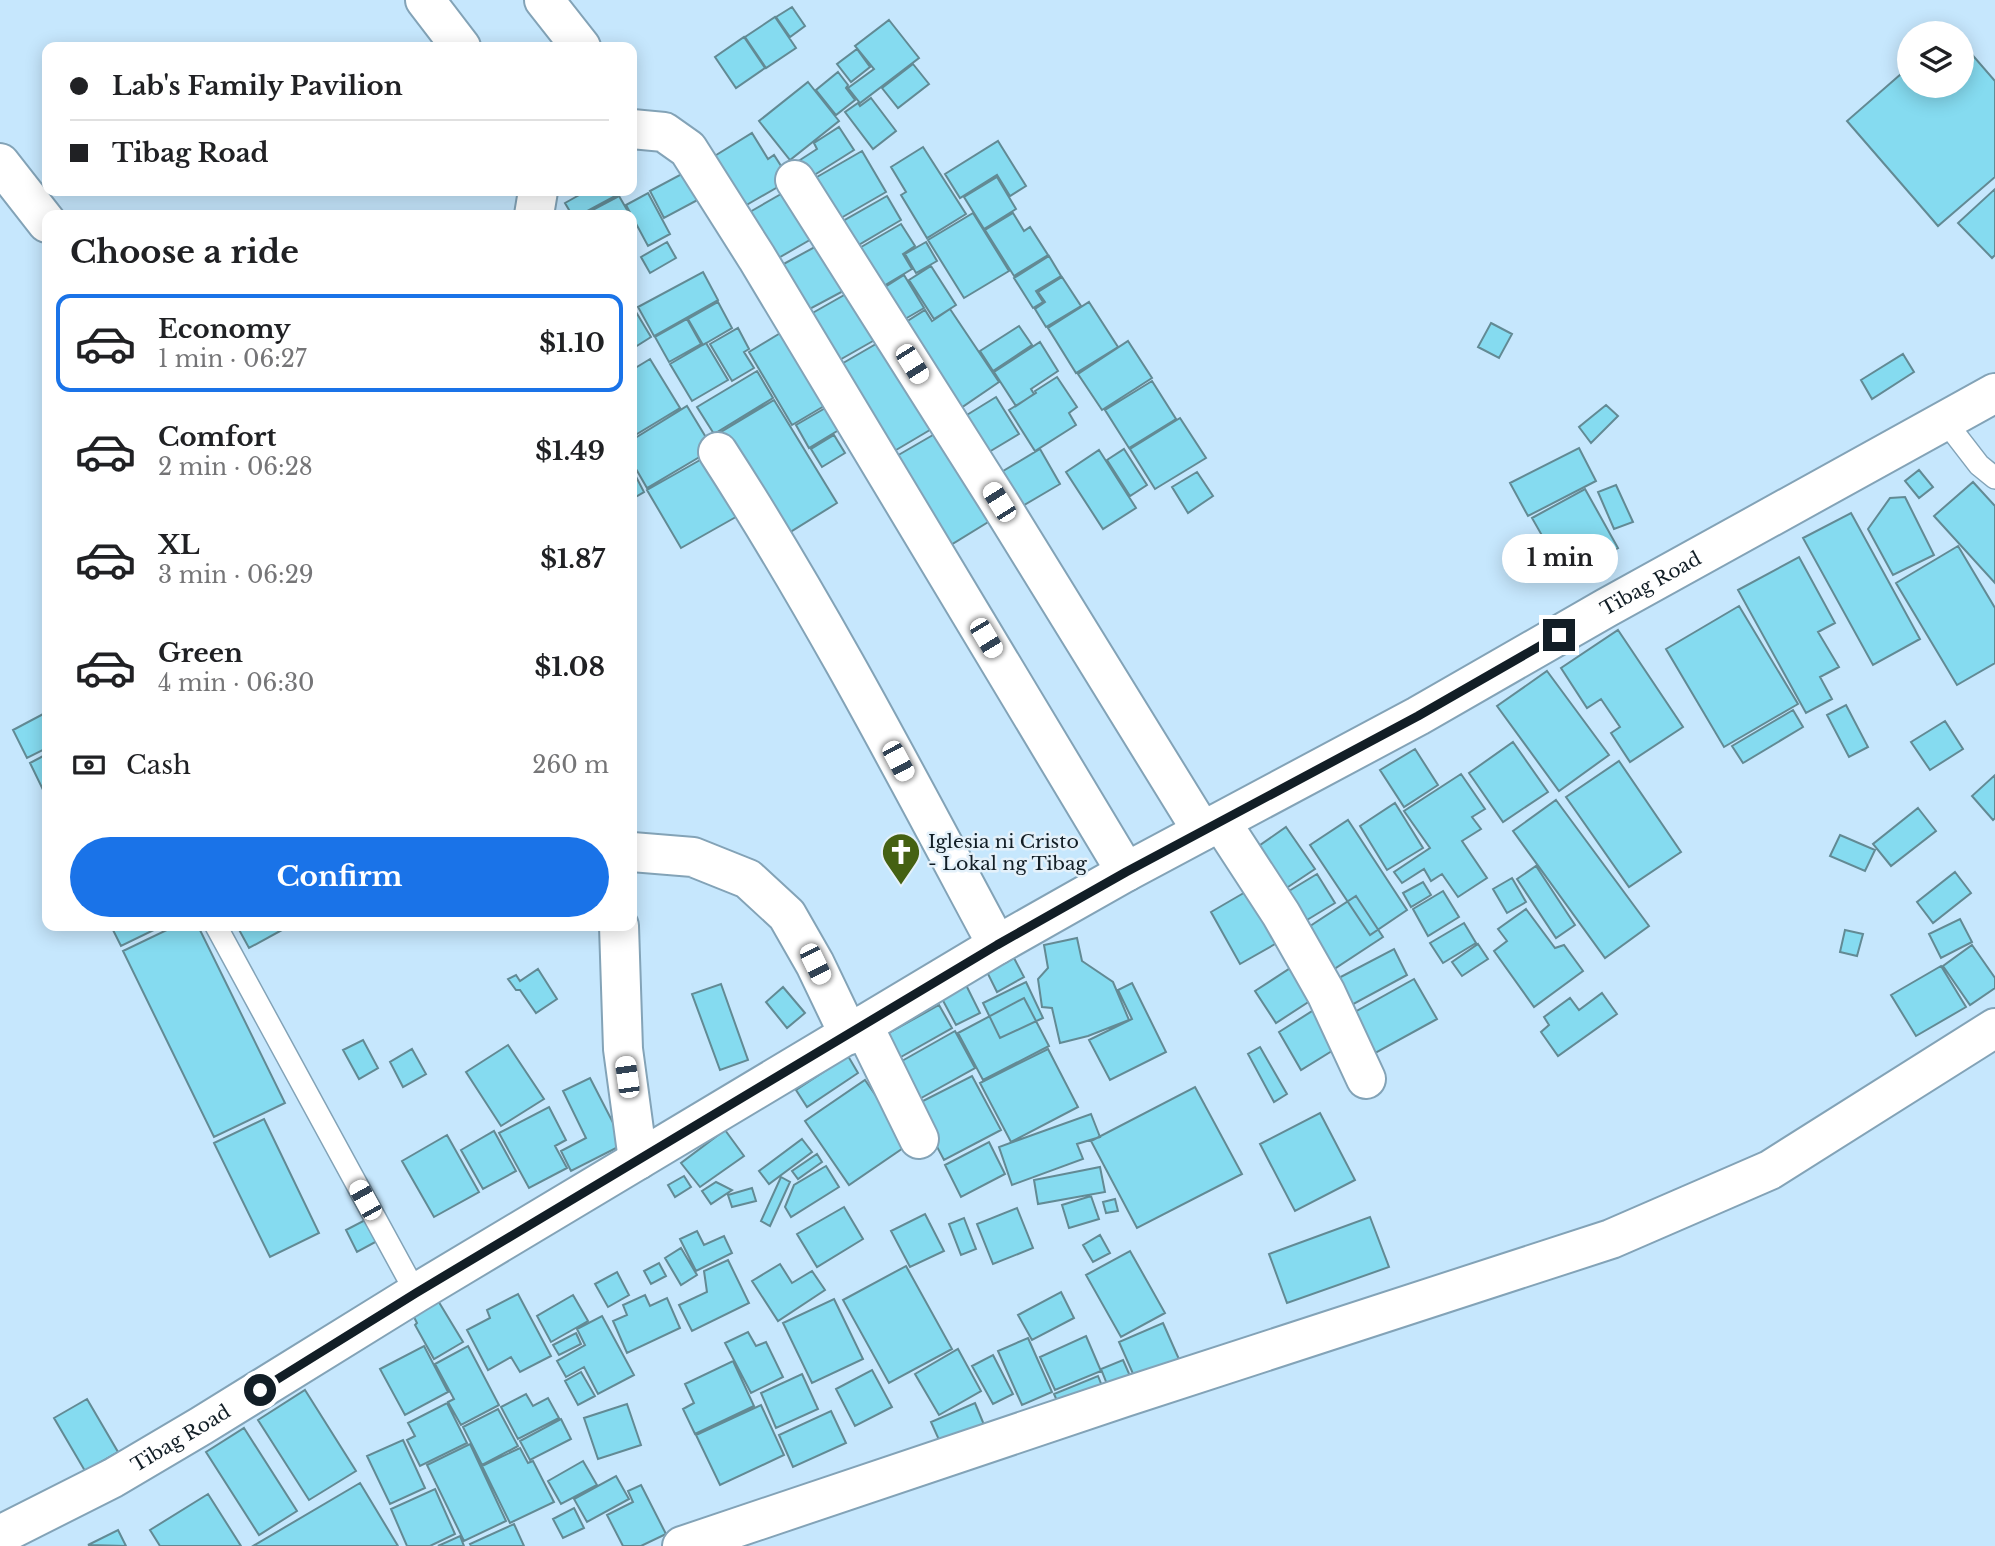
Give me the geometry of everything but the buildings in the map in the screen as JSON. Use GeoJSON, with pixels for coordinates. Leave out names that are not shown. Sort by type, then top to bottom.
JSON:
{"type":"FeatureCollection","features":[{"type":"Feature","properties":{"kind":"street"},"geometry":{"type":"LineString","coordinates":[[425,0],[457,42]]}},
{"type":"Feature","properties":{"kind":"street"},"geometry":{"type":"LineString","coordinates":[[544,0],[577,42]]}},
{"type":"Feature","properties":{"kind":"street"},"geometry":{"type":"LineString","coordinates":[[637,129],[664,132],[688,149],[765,270],[1126,872]]}},
{"type":"Feature","properties":{"kind":"street"},"geometry":{"type":"LineString","coordinates":[[0,163],[42,217]]}},
{"type":"Feature","properties":{"kind":"street"},"geometry":{"type":"LineString","coordinates":[[795,180],[1006,514],[1212,827],[1281,914],[1326,993],[1366,1079]]}},
{"type":"Feature","properties":{"kind":"street","name":"Tibag Road"},"geometry":{"type":"LineString","coordinates":[[0,1535],[113,1478],[997,945],[1126,872],[1418,716],[1606,608],[1995,393]]}},
{"type":"Feature","properties":{"kind":"street"},"geometry":{"type":"LineString","coordinates":[[718,452],[749,499],[849,669],[997,945]]}},
{"type":"Feature","properties":{"kind":"street"},"geometry":{"type":"LineString","coordinates":[[637,852],[693,858],[748,879],[787,915],[919,1139]]}},
{"type":"Feature","properties":{"kind":"street"},"geometry":{"type":"LineString","coordinates":[[619,931],[623,1049],[638,1160]]}},
{"type":"Feature","properties":{"kind":"street"},"geometry":{"type":"LineString","coordinates":[[682,1546],[1139,1393],[1611,1240],[1770,1170],[1995,1028]]}},
{"type":"Feature","properties":{"kind":"lane"},"geometry":{"type":"LineString","coordinates":[[1945,421],[1979,465],[1995,478]]}},
{"type":"Feature","properties":{"kind":"lane"},"geometry":{"type":"LineString","coordinates":[[219,931],[416,1293]]}},
{"type":"Feature","properties":{"kind":"place","name":"Iglesia ni Cristo - Lokal ng Tibag"},"geometry":{"type":"Point","coordinates":[901,886]}},
{"type":"Feature","properties":{"kind":"route"},"geometry":{"type":"LineString","coordinates":[[260,1390],[416,1293],[997,945],[1126,872],[1418,716],[1559,635]]}}]}
